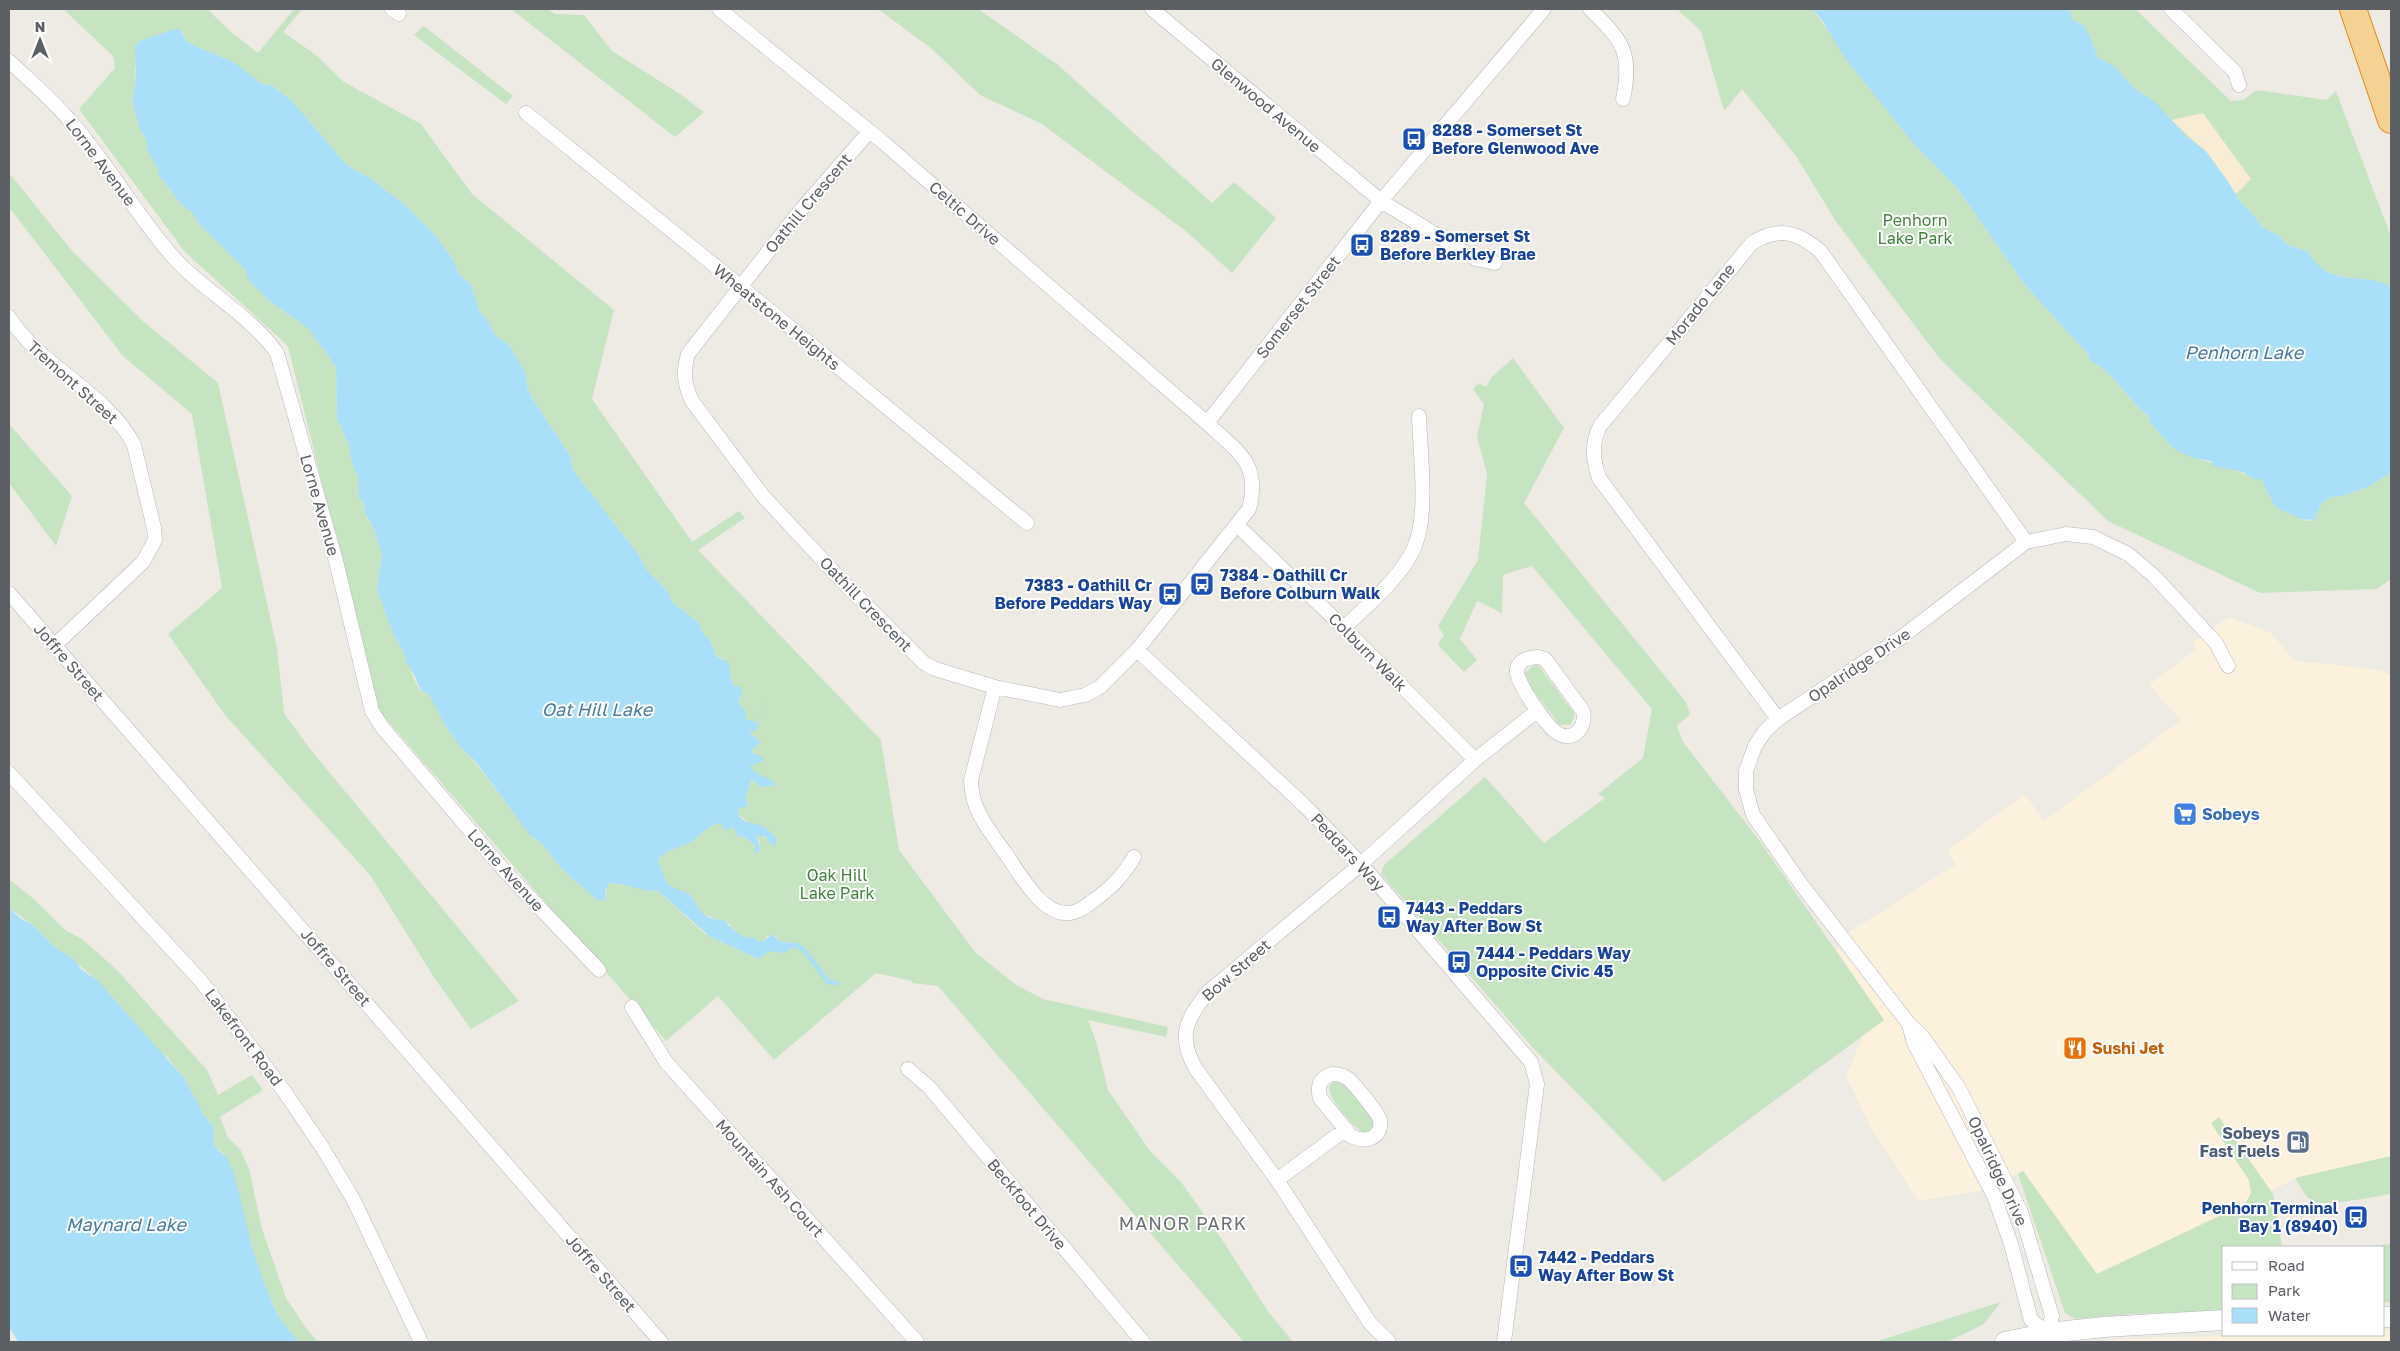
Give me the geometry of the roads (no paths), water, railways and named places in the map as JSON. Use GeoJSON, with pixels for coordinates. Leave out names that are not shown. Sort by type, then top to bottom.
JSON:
{"type":"FeatureCollection","features":[{"type":"Feature","properties":{"kind":"highway"},"geometry":{"type":"LineString","coordinates":[[2353,9],[2391,120]]}},
{"type":"Feature","properties":{"kind":"main road"},"geometry":{"type":"LineString","coordinates":[[2005,1342],[2049,1338],[2104,1327],[2222,1320]]}},
{"type":"Feature","properties":{"kind":"street","name":"Celtic Drive"},"geometry":{"type":"LineString","coordinates":[[719,9],[869,132],[1207,423]]}},
{"type":"Feature","properties":{"kind":"street","name":"Glenwood Avenue"},"geometry":{"type":"LineString","coordinates":[[1152,9],[1381,201],[1476,260],[1494,263]]}},
{"type":"Feature","properties":{"kind":"street","name":"Somerset Street"},"geometry":{"type":"LineString","coordinates":[[1207,423],[1381,201],[1544,9]]}},
{"type":"Feature","properties":{"kind":"street"},"geometry":{"type":"LineString","coordinates":[[1590,9],[1616,35],[1625,53],[1626,83],[1623,99]]}},
{"type":"Feature","properties":{"kind":"street"},"geometry":{"type":"LineString","coordinates":[[2170,9],[2235,72],[2239,86]]}},
{"type":"Feature","properties":{"kind":"street","name":"Lorne Avenue"},"geometry":{"type":"LineString","coordinates":[[9,61],[72,122],[112,173],[145,222],[177,260],[258,331],[277,353],[336,560],[372,711],[382,727],[502,868],[599,970]]}},
{"type":"Feature","properties":{"kind":"street","name":"Wheatstone Heights"},"geometry":{"type":"LineString","coordinates":[[526,113],[740,286],[1027,523]]}},
{"type":"Feature","properties":{"kind":"street","name":"Oathill Crescent"},"geometry":{"type":"LineString","coordinates":[[869,132],[800,211],[688,354],[684,378],[692,402],[763,496],[844,584],[917,656],[936,669],[995,687],[1060,700],[1085,695],[1100,687],[1137,650],[1249,509],[1253,494],[1249,465],[1207,423]]}},
{"type":"Feature","properties":{"kind":"street","name":"Morado Lane"},"geometry":{"type":"LineString","coordinates":[[1778,719],[1599,478],[1594,454],[1596,434],[1600,426],[1752,243],[1776,234],[1798,235],[1821,252],[2026,542]]}},
{"type":"Feature","properties":{"kind":"street","name":"Tremont Street"},"geometry":{"type":"LineString","coordinates":[[9,317],[25,339],[103,407],[128,432],[134,445],[154,528],[155,540],[143,562],[54,646]]}},
{"type":"Feature","properties":{"kind":"street"},"geometry":{"type":"LineString","coordinates":[[1344,628],[1388,584],[1403,565],[1417,541],[1422,520],[1419,416]]}},
{"type":"Feature","properties":{"kind":"street","name":"Colburn Walk"},"geometry":{"type":"LineString","coordinates":[[1237,526],[1344,628],[1475,760]]}},
{"type":"Feature","properties":{"kind":"street","name":"Opalridge Drive"},"geometry":{"type":"LineString","coordinates":[[2049,1338],[2052,1316],[2020,1212],[1959,1088],[1922,1036],[1908,1024],[1848,943],[1801,884],[1753,815],[1746,789],[1748,762],[1759,738],[1778,719],[1896,640],[2026,542],[2066,534],[2093,538],[2128,554],[2154,576],[2216,643],[2228,666]]}},
{"type":"Feature","properties":{"kind":"street","name":"Joffre Street"},"geometry":{"type":"LineString","coordinates":[[9,593],[661,1342]]}},
{"type":"Feature","properties":{"kind":"street","name":"Peddars Way"},"geometry":{"type":"LineString","coordinates":[[1137,650],[1304,805],[1361,864],[1531,1062],[1537,1084],[1504,1342]]}},
{"type":"Feature","properties":{"kind":"street"},"geometry":{"type":"LineString","coordinates":[[1538,657],[1545,659],[1583,711],[1585,720],[1583,727],[1577,732],[1564,736],[1555,732],[1538,710],[1518,677],[1517,670],[1525,658],[1538,657]]}},
{"type":"Feature","properties":{"kind":"street"},"geometry":{"type":"LineString","coordinates":[[995,687],[971,780],[971,792],[980,818],[1029,887],[1044,904],[1056,912],[1069,914],[1081,910],[1112,887],[1124,875],[1134,857]]}},
{"type":"Feature","properties":{"kind":"street","name":"Bow Street"},"geometry":{"type":"LineString","coordinates":[[1390,1342],[1370,1322],[1277,1180],[1196,1069],[1188,1056],[1185,1034],[1189,1017],[1208,992],[1361,864],[1475,760],[1538,710]]}},
{"type":"Feature","properties":{"kind":"street","name":"Lakefront Road"},"geometry":{"type":"LineString","coordinates":[[9,773],[201,981],[284,1091],[322,1147],[353,1200],[421,1342]]}},
{"type":"Feature","properties":{"kind":"street","name":"Mountain Ash Court"},"geometry":{"type":"LineString","coordinates":[[632,1007],[666,1062],[917,1342]]}},
{"type":"Feature","properties":{"kind":"street","name":"Opalridge Drive"},"geometry":{"type":"LineString","coordinates":[[1908,1024],[1914,1043],[1994,1196],[2011,1244],[2031,1320],[2049,1338]]}},
{"type":"Feature","properties":{"kind":"street","name":"Beckfoot Drive"},"geometry":{"type":"LineString","coordinates":[[908,1069],[929,1087],[1144,1342]]}},
{"type":"Feature","properties":{"kind":"street"},"geometry":{"type":"LineString","coordinates":[[1339,1074],[1348,1079],[1380,1119],[1380,1128],[1375,1137],[1367,1140],[1358,1140],[1346,1129],[1320,1098],[1318,1090],[1320,1082],[1325,1076],[1339,1074]]}},
{"type":"Feature","properties":{"kind":"street"},"geometry":{"type":"LineString","coordinates":[[1277,1180],[1346,1129]]}},
{"type":"Feature","properties":{"kind":"water","name":"Penhorn Lake"},"geometry":{"type":"Polygon","coordinates":[[[1812,9],[2068,9],[2073,20],[2083,25],[2090,36],[2098,58],[2115,67],[2134,88],[2154,101],[2186,136],[2205,150],[2239,200],[2263,228],[2279,235],[2287,245],[2307,251],[2320,267],[2334,275],[2375,281],[2391,287],[2391,473],[2367,487],[2342,496],[2331,497],[2322,503],[2314,520],[2300,519],[2275,507],[2261,479],[2254,479],[2243,472],[2213,466],[2211,461],[2193,458],[2179,452],[2168,443],[2149,421],[2149,416],[2114,379],[2090,361],[2088,354],[2025,285],[1958,189],[1914,144],[1845,58],[1822,20],[1812,9]]]}},
{"type":"Feature","properties":{"kind":"water","name":"Oat Hill Lake"},"geometry":{"type":"Polygon","coordinates":[[[175,29],[180,30],[187,42],[235,63],[262,84],[271,85],[292,101],[343,161],[403,203],[436,236],[454,261],[459,274],[471,285],[480,312],[486,318],[495,335],[509,345],[526,373],[527,387],[532,398],[571,457],[573,470],[638,554],[646,569],[668,592],[672,602],[698,622],[703,633],[710,641],[716,656],[728,662],[733,686],[739,686],[743,691],[738,704],[745,709],[746,719],[758,723],[765,696],[757,729],[749,733],[761,742],[750,752],[761,756],[764,761],[750,766],[776,785],[761,787],[751,779],[745,799],[749,806],[739,808],[738,814],[745,821],[760,825],[768,830],[776,838],[776,846],[770,843],[765,836],[757,835],[760,850],[754,853],[755,845],[744,837],[736,835],[734,827],[725,831],[721,823],[709,827],[691,842],[667,852],[658,862],[668,885],[689,894],[703,914],[710,918],[725,921],[732,929],[746,938],[754,937],[757,941],[763,941],[773,934],[780,942],[796,943],[795,947],[783,953],[770,951],[758,959],[709,936],[658,891],[610,883],[605,889],[606,900],[597,900],[562,869],[543,845],[530,835],[475,761],[462,749],[445,725],[428,693],[422,692],[413,672],[406,663],[404,652],[393,634],[377,589],[382,554],[372,524],[366,516],[363,502],[359,498],[358,478],[351,460],[349,445],[337,419],[336,367],[309,329],[271,302],[253,285],[248,279],[245,269],[198,223],[192,212],[181,204],[158,174],[158,169],[147,150],[147,141],[139,127],[132,99],[136,78],[135,47],[140,41],[175,29]]]}},
{"type":"Feature","properties":{"kind":"water","name":"Maynard Lake"},"geometry":{"type":"Polygon","coordinates":[[[9,908],[20,918],[33,925],[56,948],[74,960],[81,969],[98,981],[184,1078],[204,1115],[213,1126],[214,1146],[227,1158],[233,1170],[253,1251],[273,1306],[283,1323],[299,1342],[18,1342],[9,1327],[9,908]]]}},
{"type":"Feature","properties":{"kind":"waterway"},"geometry":{"type":"LineString","coordinates":[[797,945],[804,950],[828,982],[837,983]]}},
{"type":"Feature","properties":{"kind":"place","name":"8288 - Somerset St Before Glenwood Ave"},"geometry":{"type":"Point","coordinates":[1414,139]}},
{"type":"Feature","properties":{"kind":"place","name":"8289 - Somerset St Before Berkley Brae"},"geometry":{"type":"Point","coordinates":[1362,245]}},
{"type":"Feature","properties":{"kind":"place","name":"7384 - Oathill Cr Before Colburn Walk"},"geometry":{"type":"Point","coordinates":[1202,584]}},
{"type":"Feature","properties":{"kind":"place","name":"7383 - Oathill Cr Before Peddars Way"},"geometry":{"type":"Point","coordinates":[1170,594]}},
{"type":"Feature","properties":{"kind":"place","name":"Sobeys"},"geometry":{"type":"Point","coordinates":[2185,814]}},
{"type":"Feature","properties":{"kind":"place","name":"7443 - Peddars Way After Bow St"},"geometry":{"type":"Point","coordinates":[1389,917]}},
{"type":"Feature","properties":{"kind":"place","name":"7444 - Peddars Way Opposite Civic 45"},"geometry":{"type":"Point","coordinates":[1459,962]}},
{"type":"Feature","properties":{"kind":"place","name":"Sushi Jet"},"geometry":{"type":"Point","coordinates":[2075,1048]}},
{"type":"Feature","properties":{"kind":"place","name":"Sobeys Fast Fuels"},"geometry":{"type":"Point","coordinates":[2298,1142]}},
{"type":"Feature","properties":{"kind":"place","name":"Penhorn Terminal Bay 1 (8940)"},"geometry":{"type":"Point","coordinates":[2356,1217]}},
{"type":"Feature","properties":{"kind":"place","name":"7442 - Peddars Way After Bow St"},"geometry":{"type":"Point","coordinates":[1521,1266]}},
{"type":"Feature","properties":{"kind":"district","name":"MANOR PARK"},"geometry":{"type":"Point","coordinates":[1183,1223]}},
{"type":"Feature","properties":{"kind":"park label","name":"Penhorn Lake Park"},"geometry":{"type":"Point","coordinates":[1915,229]}},
{"type":"Feature","properties":{"kind":"park label","name":"Oak Hill Lake Park"},"geometry":{"type":"Point","coordinates":[837,884]}}]}
